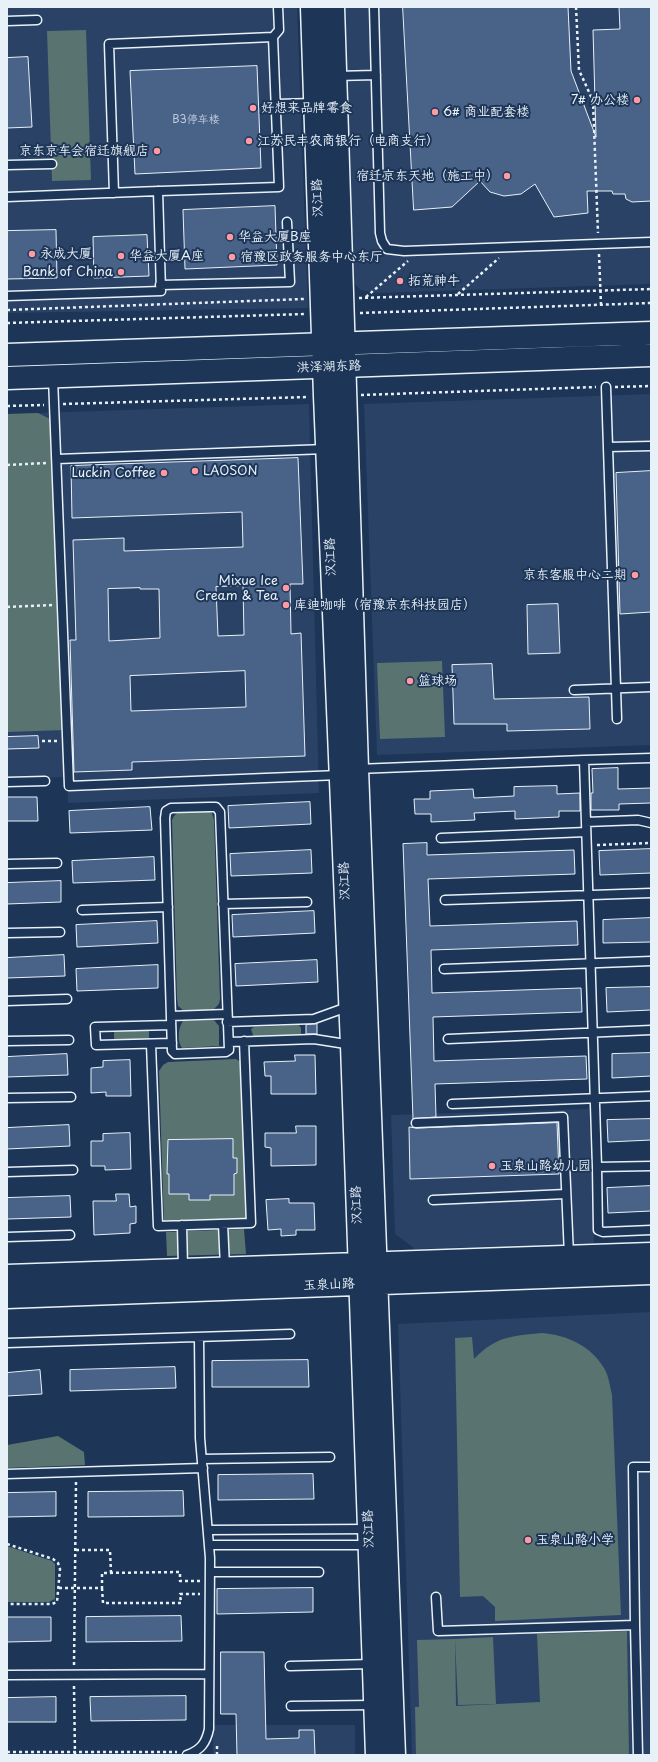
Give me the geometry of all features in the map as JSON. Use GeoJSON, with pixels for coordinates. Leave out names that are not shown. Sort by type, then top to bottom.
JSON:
{"type":"FeatureCollection","features":[{"type":"Feature","properties":{"kind":"street","name":"汉江路"},"geometry":{"type":"LineString","coordinates":[[312,7],[325,76],[345,345],[345,366],[337,449]]}},
{"type":"Feature","properties":{"kind":"street","name":"汉江路"},"geometry":{"type":"LineString","coordinates":[[325,76],[333,7]]}},
{"type":"Feature","properties":{"kind":"street","name":"汉江路"},"geometry":{"type":"LineString","coordinates":[[326,102],[323,345],[324,367],[337,449],[352,773],[382,1664],[384,1705],[394,1755]]}},
{"type":"Feature","properties":{"kind":"street","name":"洪泽湖东路"},"geometry":{"type":"LineString","coordinates":[[7,355],[345,345],[651,333]]}},
{"type":"Feature","properties":{"kind":"street","name":"洪泽湖东路"},"geometry":{"type":"LineString","coordinates":[[7,378],[651,355]]}},
{"type":"Feature","properties":{"kind":"street","name":"汉江路"},"geometry":{"type":"LineString","coordinates":[[352,773],[350,1006],[368,1274]]}},
{"type":"Feature","properties":{"kind":"street","name":"玉泉山路"},"geometry":{"type":"LineString","coordinates":[[570,1267],[651,1254]]}},
{"type":"Feature","properties":{"kind":"street","name":"玉泉山路"},"geometry":{"type":"LineString","coordinates":[[7,1297],[368,1274],[570,1267],[651,1273]]}},
{"type":"Feature","properties":{"kind":"street","name":"玉泉山路"},"geometry":{"type":"LineString","coordinates":[[7,1276],[225,1268],[368,1274]]}},
{"type":"Feature","properties":{"kind":"street","name":"汉江路"},"geometry":{"type":"LineString","coordinates":[[377,1755],[384,1705]]}},
{"type":"Feature","properties":{"kind":"lane"},"geometry":{"type":"LineString","coordinates":[[7,197],[279,187],[273,37],[279,30],[278,7]]}},
{"type":"Feature","properties":{"kind":"lane"},"geometry":{"type":"LineString","coordinates":[[374,7],[382,241],[387,249],[393,251],[651,242]]}},
{"type":"Feature","properties":{"kind":"lane"},"geometry":{"type":"LineString","coordinates":[[7,21],[37,20]]}},
{"type":"Feature","properties":{"kind":"lane"},"geometry":{"type":"LineString","coordinates":[[114,193],[109,44],[273,37]]}},
{"type":"Feature","properties":{"kind":"lane"},"geometry":{"type":"LineString","coordinates":[[325,76],[376,75]]}},
{"type":"Feature","properties":{"kind":"lane"},"geometry":{"type":"LineString","coordinates":[[276,104],[326,102]]}},
{"type":"Feature","properties":{"kind":"lane"},"geometry":{"type":"LineString","coordinates":[[7,165],[52,164]]}},
{"type":"Feature","properties":{"kind":"lane"},"geometry":{"type":"LineString","coordinates":[[7,296],[161,291],[158,191]]}},
{"type":"Feature","properties":{"kind":"lane"},"geometry":{"type":"LineString","coordinates":[[160,285],[290,282],[288,222]]}},
{"type":"Feature","properties":{"kind":"lane"},"geometry":{"type":"LineString","coordinates":[[53,377],[69,786],[352,773],[584,760],[651,758]]}},
{"type":"Feature","properties":{"kind":"lane"},"geometry":{"type":"LineString","coordinates":[[606,387],[618,719]]}},
{"type":"Feature","properties":{"kind":"lane"},"geometry":{"type":"LineString","coordinates":[[608,447],[651,446]]}},
{"type":"Feature","properties":{"kind":"lane"},"geometry":{"type":"LineString","coordinates":[[57,461],[337,449]]}},
{"type":"Feature","properties":{"kind":"lane"},"geometry":{"type":"LineString","coordinates":[[574,690],[651,687]]}},
{"type":"Feature","properties":{"kind":"lane"},"geometry":{"type":"LineString","coordinates":[[584,760],[598,1230],[603,1232],[651,1230]]}},
{"type":"Feature","properties":{"kind":"lane"},"geometry":{"type":"LineString","coordinates":[[7,782],[45,781]]}},
{"type":"Feature","properties":{"kind":"lane"},"geometry":{"type":"LineString","coordinates":[[209,807],[216,808],[220,812],[223,904],[229,1050],[226,1052],[175,1054],[172,1051],[165,818],[166,811],[171,808],[209,807]]}},
{"type":"Feature","properties":{"kind":"lane"},"geometry":{"type":"LineString","coordinates":[[586,822],[638,820],[651,823]]}},
{"type":"Feature","properties":{"kind":"lane"},"geometry":{"type":"LineString","coordinates":[[441,838],[586,832]]}},
{"type":"Feature","properties":{"kind":"lane"},"geometry":{"type":"LineString","coordinates":[[7,864],[57,863]]}},
{"type":"Feature","properties":{"kind":"lane"},"geometry":{"type":"LineString","coordinates":[[445,900],[651,893]]}},
{"type":"Feature","properties":{"kind":"lane"},"geometry":{"type":"LineString","coordinates":[[223,904],[307,902]]}},
{"type":"Feature","properties":{"kind":"lane"},"geometry":{"type":"LineString","coordinates":[[82,910],[168,907]]}},
{"type":"Feature","properties":{"kind":"lane"},"geometry":{"type":"LineString","coordinates":[[7,933],[60,932]]}},
{"type":"Feature","properties":{"kind":"lane"},"geometry":{"type":"LineString","coordinates":[[444,969],[651,961]]}},
{"type":"Feature","properties":{"kind":"lane"},"geometry":{"type":"LineString","coordinates":[[7,1001],[67,999]]}},
{"type":"Feature","properties":{"kind":"lane"},"geometry":{"type":"LineString","coordinates":[[171,1016],[314,1019],[350,1006]]}},
{"type":"Feature","properties":{"kind":"lane"},"geometry":{"type":"LineString","coordinates":[[171,1025],[95,1027],[96,1045],[172,1043]]}},
{"type":"Feature","properties":{"kind":"lane"},"geometry":{"type":"LineString","coordinates":[[448,1039],[651,1030]]}},
{"type":"Feature","properties":{"kind":"lane"},"geometry":{"type":"LineString","coordinates":[[229,1042],[314,1039],[352,1045]]}},
{"type":"Feature","properties":{"kind":"lane"},"geometry":{"type":"LineString","coordinates":[[7,1041],[69,1040]]}},
{"type":"Feature","properties":{"kind":"lane"},"geometry":{"type":"LineString","coordinates":[[151,1044],[158,1226],[223,1224],[251,1223],[244,1041]]}},
{"type":"Feature","properties":{"kind":"lane"},"geometry":{"type":"LineString","coordinates":[[452,1104],[651,1096]]}},
{"type":"Feature","properties":{"kind":"lane"},"geometry":{"type":"LineString","coordinates":[[7,1098],[71,1097]]}},
{"type":"Feature","properties":{"kind":"lane"},"geometry":{"type":"LineString","coordinates":[[416,1123],[564,1117],[570,1267]]}},
{"type":"Feature","properties":{"kind":"lane"},"geometry":{"type":"LineString","coordinates":[[597,1168],[651,1166]]}},
{"type":"Feature","properties":{"kind":"lane"},"geometry":{"type":"LineString","coordinates":[[7,1172],[73,1170]]}},
{"type":"Feature","properties":{"kind":"lane"},"geometry":{"type":"LineString","coordinates":[[433,1200],[566,1194]]}},
{"type":"Feature","properties":{"kind":"lane"},"geometry":{"type":"LineString","coordinates":[[223,1224],[225,1268]]}},
{"type":"Feature","properties":{"kind":"lane"},"geometry":{"type":"LineString","coordinates":[[182,1225],[183,1270]]}},
{"type":"Feature","properties":{"kind":"lane"},"geometry":{"type":"LineString","coordinates":[[7,1237],[70,1235]]}},
{"type":"Feature","properties":{"kind":"lane"},"geometry":{"type":"LineString","coordinates":[[7,1343],[290,1334]]}},
{"type":"Feature","properties":{"kind":"lane"},"geometry":{"type":"LineString","coordinates":[[185,1753],[202,1747],[208,1736],[210,1576],[202,1459],[199,1337]]}},
{"type":"Feature","properties":{"kind":"lane"},"geometry":{"type":"LineString","coordinates":[[202,1459],[330,1457]]}},
{"type":"Feature","properties":{"kind":"lane"},"geometry":{"type":"LineString","coordinates":[[638,1755],[633,1467],[651,1467]]}},
{"type":"Feature","properties":{"kind":"lane"},"geometry":{"type":"LineString","coordinates":[[7,1474],[203,1468]]}},
{"type":"Feature","properties":{"kind":"lane"},"geometry":{"type":"LineString","coordinates":[[208,1530],[264,1530],[377,1537]]}},
{"type":"Feature","properties":{"kind":"lane"},"geometry":{"type":"LineString","coordinates":[[264,1530],[264,1545]]}},
{"type":"Feature","properties":{"kind":"lane"},"geometry":{"type":"LineString","coordinates":[[209,1545],[264,1545],[377,1537]]}},
{"type":"Feature","properties":{"kind":"lane"},"geometry":{"type":"LineString","coordinates":[[210,1576],[319,1572]]}},
{"type":"Feature","properties":{"kind":"lane"},"geometry":{"type":"LineString","coordinates":[[436,1597],[438,1631],[635,1625]]}},
{"type":"Feature","properties":{"kind":"lane"},"geometry":{"type":"LineString","coordinates":[[290,1666],[382,1664]]}},
{"type":"Feature","properties":{"kind":"lane"},"geometry":{"type":"LineString","coordinates":[[7,1675],[74,1672],[209,1674]]}},
{"type":"Feature","properties":{"kind":"lane"},"geometry":{"type":"LineString","coordinates":[[291,1706],[384,1705]]}},
{"type":"Feature","properties":{"kind":"path"},"geometry":{"type":"LineString","coordinates":[[576,7],[579,70],[593,101],[601,305]]}},
{"type":"Feature","properties":{"kind":"path"},"geometry":{"type":"LineString","coordinates":[[457,295],[512,247]]}},
{"type":"Feature","properties":{"kind":"path"},"geometry":{"type":"LineString","coordinates":[[366,298],[421,250]]}},
{"type":"Feature","properties":{"kind":"path"},"geometry":{"type":"LineString","coordinates":[[7,465],[57,461]]}},
{"type":"Feature","properties":{"kind":"path"},"geometry":{"type":"LineString","coordinates":[[7,607],[62,605]]}},
{"type":"Feature","properties":{"kind":"path"},"geometry":{"type":"LineString","coordinates":[[587,845],[651,843]]}},
{"type":"Feature","properties":{"kind":"path"},"geometry":{"type":"LineString","coordinates":[[75,1753],[74,1672],[76,1477],[79,1472]]}},
{"type":"Feature","properties":{"kind":"path"},"geometry":{"type":"LineString","coordinates":[[7,1544],[53,1559],[58,1563],[60,1569],[57,1602],[52,1604],[7,1604]]}},
{"type":"Feature","properties":{"kind":"path"},"geometry":{"type":"LineString","coordinates":[[76,1550],[110,1550],[111,1573]]}},
{"type":"Feature","properties":{"kind":"path"},"geometry":{"type":"LineString","coordinates":[[210,1576],[180,1581],[180,1572],[102,1573],[103,1603],[181,1603],[180,1594],[210,1594]]}},
{"type":"Feature","properties":{"kind":"path"},"geometry":{"type":"LineString","coordinates":[[59,1588],[102,1588]]}},
{"type":"Feature","properties":{"kind":"path"},"geometry":{"type":"LineString","coordinates":[[217,1746],[217,1755]]}},
{"type":"Feature","properties":{"kind":"path"},"geometry":{"type":"LineString","coordinates":[[7,1752],[185,1753]]}},
{"type":"Feature","properties":{"kind":"shaded area"},"geometry":{"type":"Polygon","coordinates":[[[7,7],[297,7],[308,308],[7,313],[7,7]]]}},
{"type":"Feature","properties":{"kind":"shaded area"},"geometry":{"type":"Polygon","coordinates":[[[342,7],[651,7],[651,284],[377,293],[361,290],[353,282],[349,266],[342,7]]]}},
{"type":"Feature","properties":{"kind":"shaded area"},"geometry":{"type":"Polygon","coordinates":[[[651,394],[651,745],[377,755],[364,404],[651,394]]]}},
{"type":"Feature","properties":{"kind":"shaded area"},"geometry":{"type":"Polygon","coordinates":[[[309,404],[319,793],[68,803],[67,777],[7,779],[7,414],[309,404]]]}},
{"type":"Feature","properties":{"kind":"shaded area","name":"玉泉山路幼儿园"},"geometry":{"type":"Polygon","coordinates":[[[589,1109],[594,1243],[415,1249],[395,1234],[391,1115],[589,1109]]]}},
{"type":"Feature","properties":{"kind":"shaded area","name":"玉泉山路小学"},"geometry":{"type":"Polygon","coordinates":[[[651,1312],[651,1755],[412,1755],[398,1324],[651,1312]]]}},
{"type":"Feature","properties":{"kind":"shaded area"},"geometry":{"type":"Polygon","coordinates":[[[213,1725],[355,1725],[355,1755],[213,1755],[213,1725]]]}},
{"type":"Feature","properties":{"kind":"green space"},"geometry":{"type":"Polygon","coordinates":[[[86,30],[91,180],[52,181],[47,31],[86,30]]]}},
{"type":"Feature","properties":{"kind":"green space"},"geometry":{"type":"Polygon","coordinates":[[[38,413],[54,421],[65,730],[7,732],[7,414],[38,413]]]}},
{"type":"Feature","properties":{"kind":"green space"},"geometry":{"type":"Polygon","coordinates":[[[442,661],[445,737],[380,739],[377,663],[442,661]]]}},
{"type":"Feature","properties":{"kind":"green space"},"geometry":{"type":"Polygon","coordinates":[[[204,810],[212,813],[214,820],[220,999],[219,1004],[213,1010],[184,1011],[178,1006],[177,999],[172,820],[179,811],[204,810]]]}},
{"type":"Feature","properties":{"kind":"green space"},"geometry":{"type":"Polygon","coordinates":[[[214,1020],[219,1026],[219,1046],[182,1048],[179,1042],[179,1034],[183,1021],[214,1020]]]}},
{"type":"Feature","properties":{"kind":"green space"},"geometry":{"type":"Polygon","coordinates":[[[299,1025],[301,1028],[301,1035],[299,1037],[254,1038],[251,1029],[254,1027],[299,1025]]]}},
{"type":"Feature","properties":{"kind":"green space"},"geometry":{"type":"Polygon","coordinates":[[[114,1031],[149,1031],[149,1039],[114,1040],[114,1031]]]}},
{"type":"Feature","properties":{"kind":"green space"},"geometry":{"type":"Polygon","coordinates":[[[236,1059],[242,1063],[247,1220],[164,1223],[159,1071],[163,1065],[168,1062],[236,1059]]]}},
{"type":"Feature","properties":{"kind":"green space"},"geometry":{"type":"Polygon","coordinates":[[[244,1229],[246,1254],[167,1256],[166,1232],[244,1229]]]}},
{"type":"Feature","properties":{"kind":"green space"},"geometry":{"type":"Polygon","coordinates":[[[542,1333],[560,1336],[578,1343],[599,1360],[606,1371],[608,1378],[612,1395],[621,1615],[495,1621],[495,1607],[483,1596],[460,1597],[455,1338],[472,1337],[474,1359],[482,1351],[497,1341],[513,1336],[542,1333]]]}},
{"type":"Feature","properties":{"kind":"green space"},"geometry":{"type":"Polygon","coordinates":[[[58,1436],[84,1452],[85,1465],[7,1468],[7,1445],[58,1436]]]}},
{"type":"Feature","properties":{"kind":"green space"},"geometry":{"type":"Polygon","coordinates":[[[7,1546],[52,1561],[55,1564],[55,1599],[49,1602],[7,1602],[7,1546]]]}},
{"type":"Feature","properties":{"kind":"green space"},"geometry":{"type":"Polygon","coordinates":[[[627,1631],[629,1755],[416,1755],[415,1707],[419,1707],[417,1640],[455,1639],[456,1706],[540,1702],[537,1634],[627,1631]]]}},
{"type":"Feature","properties":{"kind":"green space"},"geometry":{"type":"Polygon","coordinates":[[[493,1637],[496,1704],[458,1705],[455,1639],[493,1637]]]}},
{"type":"Feature","properties":{"kind":"building"},"geometry":{"type":"Polygon","coordinates":[[[403,7],[568,7],[571,71],[596,137],[593,30],[620,29],[619,7],[651,7],[651,201],[632,202],[626,199],[625,194],[613,194],[612,191],[587,191],[588,213],[554,217],[535,184],[521,194],[504,196],[490,192],[480,181],[452,207],[414,210],[403,7]]]}},
{"type":"Feature","properties":{"kind":"building"},"geometry":{"type":"Polygon","coordinates":[[[28,57],[32,127],[7,128],[7,58],[28,57]]]}},
{"type":"Feature","properties":{"kind":"building"},"geometry":{"type":"Polygon","coordinates":[[[257,66],[261,168],[135,174],[130,71],[257,66]]]}},
{"type":"Feature","properties":{"kind":"building","name":"华益大厦B座"},"geometry":{"type":"Polygon","coordinates":[[[275,206],[277,265],[185,269],[183,210],[275,206]]]}},
{"type":"Feature","properties":{"kind":"building","name":"永成大厦"},"geometry":{"type":"Polygon","coordinates":[[[56,230],[57,278],[7,279],[7,231],[56,230]]]}},
{"type":"Feature","properties":{"kind":"building","name":"华益大厦A座"},"geometry":{"type":"Polygon","coordinates":[[[147,235],[149,276],[94,278],[93,237],[147,235]]]}},
{"type":"Feature","properties":{"kind":"building"},"geometry":{"type":"Polygon","coordinates":[[[298,458],[303,584],[290,584],[291,634],[301,633],[305,756],[132,762],[132,770],[74,772],[70,640],[76,640],[73,540],[124,538],[124,551],[243,547],[242,512],[72,518],[71,466],[298,458]],[[243,586],[216,587],[218,636],[244,635],[243,586]],[[108,589],[109,641],[160,638],[159,589],[108,589]],[[245,671],[130,676],[131,711],[246,707],[245,671]]]}},
{"type":"Feature","properties":{"kind":"building"},"geometry":{"type":"Polygon","coordinates":[[[651,471],[651,612],[620,614],[616,473],[651,471]]]}},
{"type":"Feature","properties":{"kind":"building"},"geometry":{"type":"Polygon","coordinates":[[[558,604],[560,653],[528,654],[527,605],[558,604]]]}},
{"type":"Feature","properties":{"kind":"building"},"geometry":{"type":"Polygon","coordinates":[[[492,664],[494,699],[589,697],[590,729],[507,731],[507,724],[454,724],[452,665],[492,664]]]}},
{"type":"Feature","properties":{"kind":"building"},"geometry":{"type":"Polygon","coordinates":[[[38,736],[39,748],[7,749],[7,737],[38,736]]]}},
{"type":"Feature","properties":{"kind":"building"},"geometry":{"type":"Polygon","coordinates":[[[618,768],[618,789],[651,788],[651,803],[619,804],[619,810],[591,810],[591,793],[593,793],[592,769],[618,768]]]}},
{"type":"Feature","properties":{"kind":"building"},"geometry":{"type":"Polygon","coordinates":[[[557,786],[557,794],[580,793],[580,811],[559,811],[559,817],[515,819],[515,811],[474,813],[475,820],[431,822],[431,814],[415,814],[414,799],[430,799],[430,791],[473,789],[474,798],[514,796],[514,787],[557,786]]]}},
{"type":"Feature","properties":{"kind":"building"},"geometry":{"type":"Polygon","coordinates":[[[7,797],[37,797],[38,821],[7,821],[7,797]]]}},
{"type":"Feature","properties":{"kind":"building"},"geometry":{"type":"Polygon","coordinates":[[[310,802],[311,824],[229,828],[228,806],[310,802]]]}},
{"type":"Feature","properties":{"kind":"building"},"geometry":{"type":"Polygon","coordinates":[[[150,807],[152,830],[70,833],[69,811],[150,807]]]}},
{"type":"Feature","properties":{"kind":"building"},"geometry":{"type":"Polygon","coordinates":[[[427,843],[427,855],[574,850],[575,874],[428,879],[430,926],[577,921],[578,945],[431,950],[432,993],[581,988],[582,1012],[433,1017],[434,1061],[586,1056],[587,1079],[435,1084],[436,1117],[413,1119],[403,844],[427,843]]]}},
{"type":"Feature","properties":{"kind":"building"},"geometry":{"type":"Polygon","coordinates":[[[651,849],[651,873],[600,875],[599,851],[651,849]]]}},
{"type":"Feature","properties":{"kind":"building"},"geometry":{"type":"Polygon","coordinates":[[[311,850],[312,873],[231,876],[230,854],[311,850]]]}},
{"type":"Feature","properties":{"kind":"building"},"geometry":{"type":"Polygon","coordinates":[[[154,857],[155,880],[73,883],[72,861],[154,857]]]}},
{"type":"Feature","properties":{"kind":"building"},"geometry":{"type":"Polygon","coordinates":[[[61,881],[61,902],[7,904],[7,883],[61,881]]]}},
{"type":"Feature","properties":{"kind":"building"},"geometry":{"type":"Polygon","coordinates":[[[314,911],[315,933],[233,937],[232,915],[314,911]]]}},
{"type":"Feature","properties":{"kind":"building"},"geometry":{"type":"Polygon","coordinates":[[[651,918],[651,942],[603,943],[603,920],[651,918]]]}},
{"type":"Feature","properties":{"kind":"building"},"geometry":{"type":"Polygon","coordinates":[[[157,921],[158,943],[77,947],[76,925],[157,921]]]}},
{"type":"Feature","properties":{"kind":"building"},"geometry":{"type":"Polygon","coordinates":[[[64,955],[65,976],[7,978],[7,958],[64,955]]]}},
{"type":"Feature","properties":{"kind":"building"},"geometry":{"type":"Polygon","coordinates":[[[317,960],[318,982],[236,986],[235,964],[317,960]]]}},
{"type":"Feature","properties":{"kind":"building"},"geometry":{"type":"Polygon","coordinates":[[[158,965],[158,988],[77,991],[76,969],[158,965]]]}},
{"type":"Feature","properties":{"kind":"building"},"geometry":{"type":"Polygon","coordinates":[[[651,987],[651,1010],[607,1012],[606,988],[651,987]]]}},
{"type":"Feature","properties":{"kind":"building"},"geometry":{"type":"Polygon","coordinates":[[[317,1024],[317,1034],[306,1034],[306,1025],[317,1024]]]}},
{"type":"Feature","properties":{"kind":"building"},"geometry":{"type":"Polygon","coordinates":[[[651,1053],[651,1076],[612,1078],[612,1054],[651,1053]]]}},
{"type":"Feature","properties":{"kind":"building"},"geometry":{"type":"Polygon","coordinates":[[[67,1054],[68,1075],[7,1077],[7,1057],[67,1054]]]}},
{"type":"Feature","properties":{"kind":"building"},"geometry":{"type":"Polygon","coordinates":[[[295,1055],[315,1055],[316,1094],[271,1094],[271,1076],[265,1076],[264,1062],[295,1061],[295,1055]]]}},
{"type":"Feature","properties":{"kind":"building"},"geometry":{"type":"Polygon","coordinates":[[[130,1060],[131,1096],[106,1096],[106,1092],[91,1093],[91,1068],[103,1067],[103,1061],[130,1060]]]}},
{"type":"Feature","properties":{"kind":"building"},"geometry":{"type":"Polygon","coordinates":[[[651,1119],[651,1140],[608,1142],[607,1120],[651,1119]]]}},
{"type":"Feature","properties":{"kind":"building"},"geometry":{"type":"Polygon","coordinates":[[[557,1123],[559,1174],[410,1179],[409,1127],[557,1123]]]}},
{"type":"Feature","properties":{"kind":"building"},"geometry":{"type":"Polygon","coordinates":[[[69,1125],[70,1146],[7,1149],[7,1128],[69,1125]]]}},
{"type":"Feature","properties":{"kind":"building"},"geometry":{"type":"Polygon","coordinates":[[[296,1126],[316,1126],[316,1165],[271,1166],[271,1148],[265,1147],[265,1133],[296,1133],[296,1126]]]}},
{"type":"Feature","properties":{"kind":"building"},"geometry":{"type":"Polygon","coordinates":[[[130,1133],[131,1169],[105,1170],[105,1166],[91,1166],[91,1141],[103,1141],[103,1134],[130,1133]]]}},
{"type":"Feature","properties":{"kind":"building"},"geometry":{"type":"Polygon","coordinates":[[[233,1139],[233,1158],[237,1158],[237,1173],[234,1174],[234,1195],[210,1195],[210,1200],[189,1200],[189,1194],[169,1194],[169,1174],[167,1174],[168,1140],[233,1139]]]}},
{"type":"Feature","properties":{"kind":"building"},"geometry":{"type":"Polygon","coordinates":[[[651,1186],[651,1211],[608,1213],[607,1188],[651,1186]]]}},
{"type":"Feature","properties":{"kind":"building"},"geometry":{"type":"Polygon","coordinates":[[[116,1194],[129,1194],[130,1207],[136,1206],[136,1223],[130,1224],[130,1233],[94,1235],[93,1201],[116,1201],[116,1194]]]}},
{"type":"Feature","properties":{"kind":"building"},"geometry":{"type":"Polygon","coordinates":[[[70,1196],[71,1217],[7,1219],[7,1198],[70,1196]]]}},
{"type":"Feature","properties":{"kind":"building"},"geometry":{"type":"Polygon","coordinates":[[[289,1199],[289,1203],[314,1203],[315,1230],[296,1230],[296,1235],[281,1236],[281,1229],[268,1230],[266,1200],[289,1199]]]}},
{"type":"Feature","properties":{"kind":"building"},"geometry":{"type":"Polygon","coordinates":[[[308,1360],[309,1387],[212,1387],[212,1361],[308,1360]]]}},
{"type":"Feature","properties":{"kind":"building"},"geometry":{"type":"Polygon","coordinates":[[[175,1367],[176,1388],[70,1391],[70,1370],[175,1367]]]}},
{"type":"Feature","properties":{"kind":"building"},"geometry":{"type":"Polygon","coordinates":[[[40,1370],[42,1394],[7,1396],[7,1373],[40,1370]]]}},
{"type":"Feature","properties":{"kind":"building"},"geometry":{"type":"Polygon","coordinates":[[[313,1474],[314,1499],[218,1500],[218,1475],[313,1474]]]}},
{"type":"Feature","properties":{"kind":"building"},"geometry":{"type":"Polygon","coordinates":[[[183,1491],[184,1516],[88,1517],[88,1492],[183,1491]]]}},
{"type":"Feature","properties":{"kind":"building"},"geometry":{"type":"Polygon","coordinates":[[[56,1492],[56,1516],[7,1517],[7,1493],[56,1492]]]}},
{"type":"Feature","properties":{"kind":"building"},"geometry":{"type":"Polygon","coordinates":[[[313,1588],[313,1612],[217,1614],[217,1589],[313,1588]]]}},
{"type":"Feature","properties":{"kind":"building"},"geometry":{"type":"Polygon","coordinates":[[[181,1616],[182,1641],[86,1642],[86,1617],[181,1616]]]}},
{"type":"Feature","properties":{"kind":"building"},"geometry":{"type":"Polygon","coordinates":[[[7,1617],[51,1617],[51,1641],[7,1642],[7,1617]]]}},
{"type":"Feature","properties":{"kind":"building"},"geometry":{"type":"Polygon","coordinates":[[[221,1652],[264,1652],[266,1739],[299,1738],[299,1730],[314,1730],[315,1755],[237,1755],[236,1714],[221,1714],[221,1652]]]}},
{"type":"Feature","properties":{"kind":"building"},"geometry":{"type":"Polygon","coordinates":[[[186,1696],[186,1720],[91,1721],[90,1697],[186,1696]]]}},
{"type":"Feature","properties":{"kind":"building"},"geometry":{"type":"Polygon","coordinates":[[[56,1697],[56,1722],[7,1722],[7,1698],[56,1697]]]}},
{"type":"Feature","properties":{"kind":"place","name":"7# 办公楼"},"geometry":{"type":"Point","coordinates":[637,100]}},
{"type":"Feature","properties":{"kind":"place","name":"好想来品牌零食"},"geometry":{"type":"Point","coordinates":[253,108]}},
{"type":"Feature","properties":{"kind":"place","name":"6# 商业配套楼"},"geometry":{"type":"Point","coordinates":[435,112]}},
{"type":"Feature","properties":{"kind":"place","name":"江苏民丰农商银行（电商支行）"},"geometry":{"type":"Point","coordinates":[249,141]}},
{"type":"Feature","properties":{"kind":"place","name":"京东京车会宿迁旗舰店"},"geometry":{"type":"Point","coordinates":[157,151]}},
{"type":"Feature","properties":{"kind":"place","name":"宿迁京东天地（施工中）"},"geometry":{"type":"Point","coordinates":[507,176]}},
{"type":"Feature","properties":{"kind":"place","name":"华益大厦B座"},"geometry":{"type":"Point","coordinates":[230,237]}},
{"type":"Feature","properties":{"kind":"place","name":"永成大厦"},"geometry":{"type":"Point","coordinates":[32,254]}},
{"type":"Feature","properties":{"kind":"place","name":"华益大厦A座"},"geometry":{"type":"Point","coordinates":[121,256]}},
{"type":"Feature","properties":{"kind":"place","name":"宿豫区政务服务中心东厅"},"geometry":{"type":"Point","coordinates":[232,257]}},
{"type":"Feature","properties":{"kind":"place","name":"Bank of China"},"geometry":{"type":"Point","coordinates":[121,272]}},
{"type":"Feature","properties":{"kind":"place","name":"拓荒神牛"},"geometry":{"type":"Point","coordinates":[400,281]}},
{"type":"Feature","properties":{"kind":"place","name":"LAOSON"},"geometry":{"type":"Point","coordinates":[195,471]}},
{"type":"Feature","properties":{"kind":"place","name":"Luckin Coffee"},"geometry":{"type":"Point","coordinates":[164,473]}},
{"type":"Feature","properties":{"kind":"place","name":"京东客服中心二期"},"geometry":{"type":"Point","coordinates":[635,575]}},
{"type":"Feature","properties":{"kind":"place","name":"Mixue Ice Cream & Tea"},"geometry":{"type":"Point","coordinates":[286,588]}},
{"type":"Feature","properties":{"kind":"place","name":"库迪咖啡（宿豫京东科技园店）"},"geometry":{"type":"Point","coordinates":[286,605]}},
{"type":"Feature","properties":{"kind":"place","name":"篮球场"},"geometry":{"type":"Point","coordinates":[410,681]}},
{"type":"Feature","properties":{"kind":"place","name":"玉泉山路幼儿园"},"geometry":{"type":"Point","coordinates":[492,1166]}},
{"type":"Feature","properties":{"kind":"place","name":"玉泉山路小学"},"geometry":{"type":"Point","coordinates":[528,1540]}}]}
